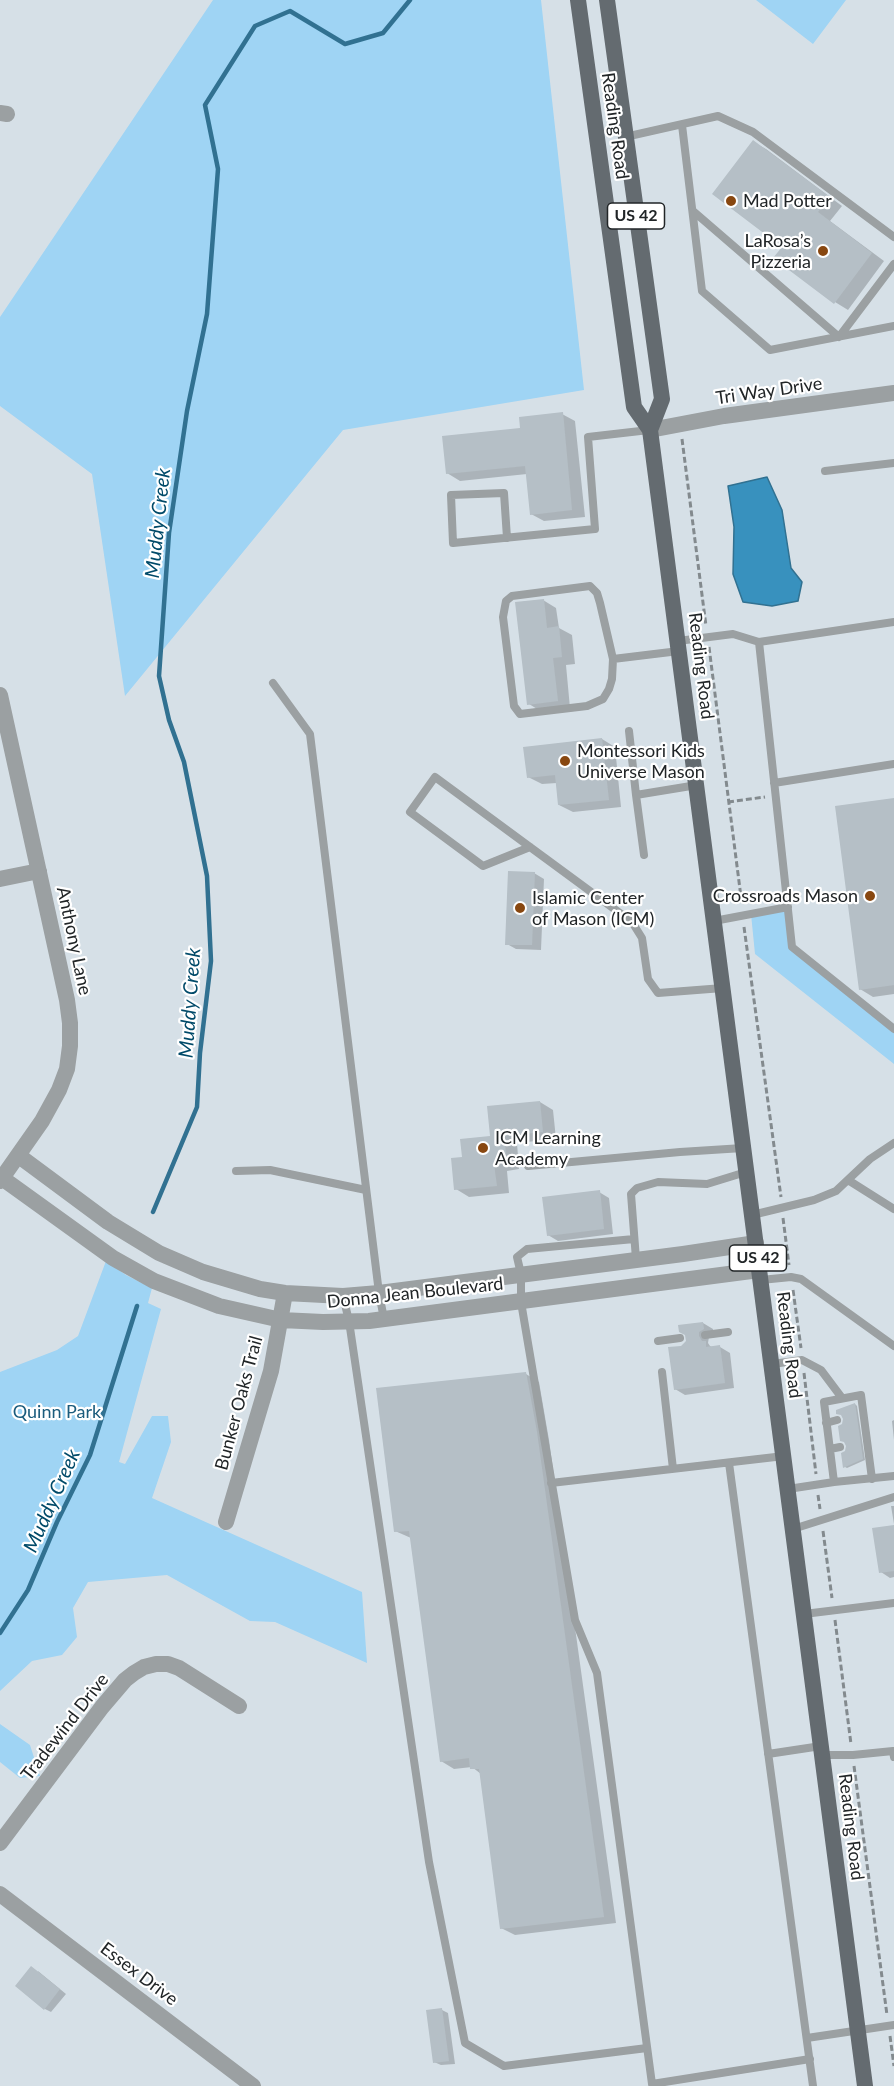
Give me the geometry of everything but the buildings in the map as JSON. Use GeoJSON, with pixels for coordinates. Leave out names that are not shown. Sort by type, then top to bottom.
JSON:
{"type":"FeatureCollection","features":[{"type":"Feature","properties":{"kind":"main road","name":"Reading Road"},"geometry":{"type":"LineString","coordinates":[[578,0],[634,407],[650,430],[865,2086]]}},
{"type":"Feature","properties":{"kind":"main road","name":"Reading Road"},"geometry":{"type":"LineString","coordinates":[[607,0],[662,399],[650,430]]}},
{"type":"Feature","properties":{"kind":"street","name":"Tri Way Drive"},"geometry":{"type":"LineString","coordinates":[[650,430],[724,416],[894,393]]}},
{"type":"Feature","properties":{"kind":"street","name":"Anthony Lane"},"geometry":{"type":"LineString","coordinates":[[0,695],[67,1000],[70,1023],[67,1069],[59,1090],[42,1121],[1,1179]]}},
{"type":"Feature","properties":{"kind":"street"},"geometry":{"type":"LineString","coordinates":[[0,879],[39,871]]}},
{"type":"Feature","properties":{"kind":"street","name":"Donna Jean Boulevard"},"geometry":{"type":"LineString","coordinates":[[19,1156],[108,1222],[159,1253],[203,1272],[285,1293],[343,1296],[379,1293],[756,1243]]}},
{"type":"Feature","properties":{"kind":"street","name":"Donna Jean Boulevard"},"geometry":{"type":"LineString","coordinates":[[1,1179],[113,1258],[154,1281],[219,1306],[281,1320],[323,1322],[384,1319],[760,1275]]}},
{"type":"Feature","properties":{"kind":"street","name":"Bunker Oaks Trail"},"geometry":{"type":"LineString","coordinates":[[226,1522],[267,1389],[285,1293]]}},
{"type":"Feature","properties":{"kind":"street","name":"Tradewind Drive"},"geometry":{"type":"LineString","coordinates":[[0,1843],[102,1707],[134,1672],[156,1664],[168,1664],[179,1668],[239,1706]]}},
{"type":"Feature","properties":{"kind":"street","name":"Essex Drive"},"geometry":{"type":"LineString","coordinates":[[0,1894],[253,2086]]}},
{"type":"Feature","properties":{"kind":"lane"},"geometry":{"type":"LineString","coordinates":[[625,137],[718,116],[753,132],[894,237]]}},
{"type":"Feature","properties":{"kind":"lane"},"geometry":{"type":"LineString","coordinates":[[682,125],[702,291],[770,350],[894,326]]}},
{"type":"Feature","properties":{"kind":"lane"},"geometry":{"type":"LineString","coordinates":[[693,211],[839,337]]}},
{"type":"Feature","properties":{"kind":"lane"},"geometry":{"type":"LineString","coordinates":[[839,337],[894,264]]}},
{"type":"Feature","properties":{"kind":"lane"},"geometry":{"type":"LineString","coordinates":[[507,538],[504,493],[451,495],[453,543],[507,538],[595,529],[588,437],[650,430]]}},
{"type":"Feature","properties":{"kind":"lane"},"geometry":{"type":"LineString","coordinates":[[825,471],[894,463]]}},
{"type":"Feature","properties":{"kind":"lane"},"geometry":{"type":"LineString","coordinates":[[590,586],[597,593],[613,659],[612,679],[603,699],[587,706],[520,714],[514,706],[502,617],[506,601],[512,596],[590,586]]}},
{"type":"Feature","properties":{"kind":"lane"},"geometry":{"type":"LineString","coordinates":[[613,659],[679,646],[708,637],[733,634],[759,642],[894,622]]}},
{"type":"Feature","properties":{"kind":"lane"},"geometry":{"type":"LineString","coordinates":[[759,642],[792,947],[894,1029]]}},
{"type":"Feature","properties":{"kind":"lane"},"geometry":{"type":"LineString","coordinates":[[273,683],[310,734],[384,1319]]}},
{"type":"Feature","properties":{"kind":"lane"},"geometry":{"type":"LineString","coordinates":[[629,731],[644,855]]}},
{"type":"Feature","properties":{"kind":"lane"},"geometry":{"type":"LineString","coordinates":[[774,783],[894,764]]}},
{"type":"Feature","properties":{"kind":"lane"},"geometry":{"type":"LineString","coordinates":[[530,847],[483,866],[410,812],[435,777],[632,922],[642,938],[648,979],[658,993],[723,988]]}},
{"type":"Feature","properties":{"kind":"lane"},"geometry":{"type":"LineString","coordinates":[[636,795],[697,785]]}},
{"type":"Feature","properties":{"kind":"lane"},"geometry":{"type":"LineString","coordinates":[[714,921],[788,907]]}},
{"type":"Feature","properties":{"kind":"lane"},"geometry":{"type":"LineString","coordinates":[[752,1215],[836,1191],[870,1159],[894,1143]]}},
{"type":"Feature","properties":{"kind":"lane"},"geometry":{"type":"LineString","coordinates":[[528,1166],[743,1148]]}},
{"type":"Feature","properties":{"kind":"lane"},"geometry":{"type":"LineString","coordinates":[[237,1170],[270,1170],[366,1190]]}},
{"type":"Feature","properties":{"kind":"lane"},"geometry":{"type":"LineString","coordinates":[[636,1259],[631,1194],[637,1188],[658,1182],[707,1184],[746,1172]]}},
{"type":"Feature","properties":{"kind":"lane"},"geometry":{"type":"LineString","coordinates":[[848,1180],[894,1209]]}},
{"type":"Feature","properties":{"kind":"lane"},"geometry":{"type":"LineString","coordinates":[[634,1239],[527,1249],[517,1257],[521,1274],[521,1302],[575,1620],[597,1673],[652,2084],[810,2059]]}},
{"type":"Feature","properties":{"kind":"lane"},"geometry":{"type":"LineString","coordinates":[[760,1275],[791,1276],[810,1284],[894,1346]]}},
{"type":"Feature","properties":{"kind":"lane"},"geometry":{"type":"LineString","coordinates":[[343,1296],[349,1321],[429,1862],[465,2043],[504,2066],[647,2048]]}},
{"type":"Feature","properties":{"kind":"lane"},"geometry":{"type":"LineString","coordinates":[[705,1335],[728,1332]]}},
{"type":"Feature","properties":{"kind":"lane"},"geometry":{"type":"LineString","coordinates":[[658,1341],[680,1338]]}},
{"type":"Feature","properties":{"kind":"lane"},"geometry":{"type":"LineString","coordinates":[[772,1364],[802,1360],[821,1370],[842,1398]]}},
{"type":"Feature","properties":{"kind":"lane"},"geometry":{"type":"LineString","coordinates":[[662,1372],[673,1469]]}},
{"type":"Feature","properties":{"kind":"lane"},"geometry":{"type":"LineString","coordinates":[[834,1482],[824,1402],[861,1395],[860,1414],[872,1479]]}},
{"type":"Feature","properties":{"kind":"lane"},"geometry":{"type":"LineString","coordinates":[[826,1423],[837,1420]]}},
{"type":"Feature","properties":{"kind":"lane"},"geometry":{"type":"LineString","coordinates":[[830,1449],[840,1447]]}},
{"type":"Feature","properties":{"kind":"lane"},"geometry":{"type":"LineString","coordinates":[[551,1483],[784,1456]]}},
{"type":"Feature","properties":{"kind":"lane"},"geometry":{"type":"LineString","coordinates":[[729,1463],[813,2086]]}},
{"type":"Feature","properties":{"kind":"lane"},"geometry":{"type":"LineString","coordinates":[[788,1489],[894,1476]]}},
{"type":"Feature","properties":{"kind":"lane"},"geometry":{"type":"LineString","coordinates":[[793,1529],[894,1497]]}},
{"type":"Feature","properties":{"kind":"lane"},"geometry":{"type":"LineString","coordinates":[[804,1614],[894,1603]]}},
{"type":"Feature","properties":{"kind":"lane"},"geometry":{"type":"LineString","coordinates":[[768,1754],[822,1751],[853,1755],[893,1751],[894,1757]]}},
{"type":"Feature","properties":{"kind":"lane"},"geometry":{"type":"LineString","coordinates":[[807,2038],[891,2026]]}},
{"type":"Feature","properties":{"kind":"path"},"geometry":{"type":"LineString","coordinates":[[682,438],[817,1484],[891,2026],[894,2066]]}},
{"type":"Feature","properties":{"kind":"path"},"geometry":{"type":"LineString","coordinates":[[728,802],[770,797]]}},
{"type":"Feature","properties":{"kind":"green space"},"geometry":{"type":"Polygon","coordinates":[[[213,0],[541,0],[584,390],[343,430],[125,696],[92,474],[0,406],[0,317],[213,0]]]}},
{"type":"Feature","properties":{"kind":"green space"},"geometry":{"type":"Polygon","coordinates":[[[756,0],[846,0],[813,44],[756,0]]]}},
{"type":"Feature","properties":{"kind":"green space"},"geometry":{"type":"Polygon","coordinates":[[[788,907],[792,947],[894,1029],[894,1064],[755,954],[751,914],[788,907]]]}},
{"type":"Feature","properties":{"kind":"green space","name":"Quinn Park"},"geometry":{"type":"Polygon","coordinates":[[[106,1261],[126,1275],[152,1288],[148,1303],[161,1309],[119,1462],[125,1464],[152,1416],[168,1416],[171,1442],[152,1498],[362,1592],[367,1663],[275,1622],[250,1621],[167,1575],[88,1582],[73,1608],[77,1637],[62,1655],[32,1661],[0,1691],[0,1372],[57,1350],[78,1336],[106,1261]]]}},
{"type":"Feature","properties":{"kind":"green space"},"geometry":{"type":"Polygon","coordinates":[[[0,1724],[30,1745],[40,1776],[20,1778],[0,1762],[0,1724]]]}},
{"type":"Feature","properties":{"kind":"shaded area"},"geometry":{"type":"Polygon","coordinates":[[[767,477],[782,510],[791,568],[802,582],[798,601],[772,606],[743,602],[733,574],[734,527],[728,486],[767,477]]]}},
{"type":"Feature","properties":{"kind":"waterway","name":"Muddy Creek"},"geometry":{"type":"LineString","coordinates":[[153,1212],[197,1107],[200,1053],[211,961],[207,876],[184,762],[169,720],[159,676],[169,533],[187,411],[207,314],[218,169],[205,105],[255,26],[290,11],[345,44],[383,33],[410,0]]}},
{"type":"Feature","properties":{"kind":"waterway","name":"Muddy Creek"},"geometry":{"type":"LineString","coordinates":[[0,1633],[28,1590],[57,1522],[90,1455],[137,1306]]}},
{"type":"Feature","properties":{"kind":"place","name":"Mad Potter"},"geometry":{"type":"Point","coordinates":[731,201]}},
{"type":"Feature","properties":{"kind":"place","name":"LaRosa’s Pizzeria"},"geometry":{"type":"Point","coordinates":[823,251]}},
{"type":"Feature","properties":{"kind":"place","name":"Montessori Kids Universe Mason"},"geometry":{"type":"Point","coordinates":[565,761]}},
{"type":"Feature","properties":{"kind":"place","name":"Crossroads Mason"},"geometry":{"type":"Point","coordinates":[870,896]}},
{"type":"Feature","properties":{"kind":"place","name":"Islamic Center of Mason (ICM)"},"geometry":{"type":"Point","coordinates":[520,908]}},
{"type":"Feature","properties":{"kind":"place","name":"ICM Learning Academy"},"geometry":{"type":"Point","coordinates":[483,1148]}}]}
